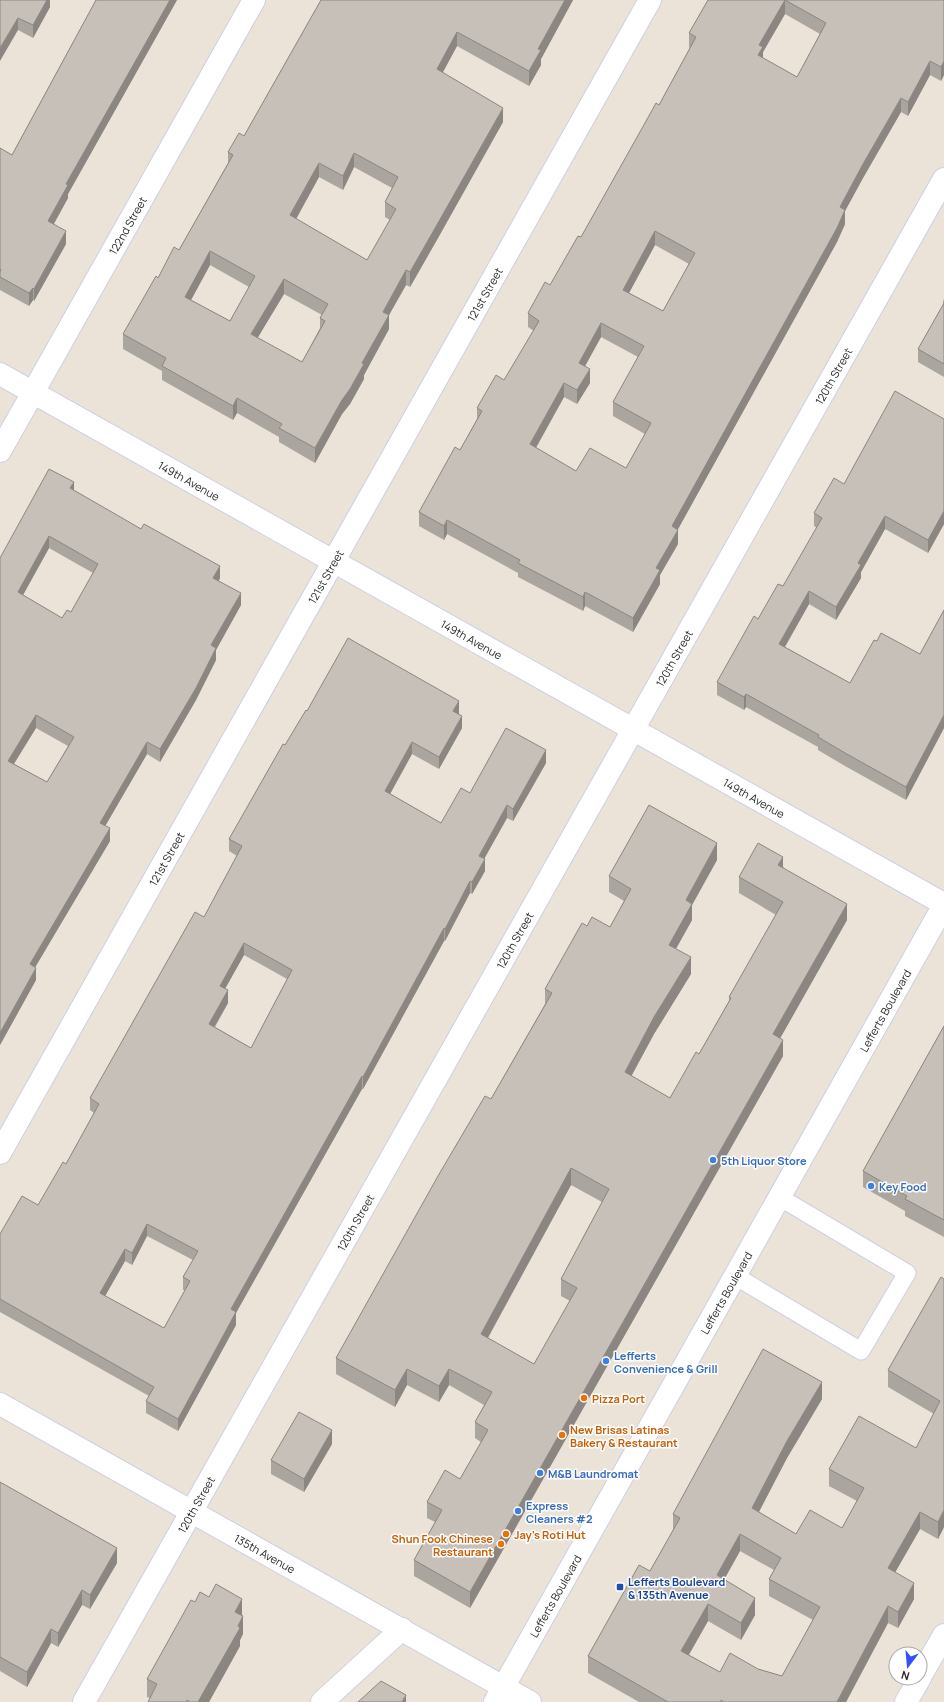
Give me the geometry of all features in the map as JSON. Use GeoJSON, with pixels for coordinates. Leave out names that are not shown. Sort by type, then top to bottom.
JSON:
{"type":"FeatureCollection","features":[{"type":"Feature","properties":{"kind":"street","name":"122nd Street"},"geometry":{"type":"LineString","coordinates":[[0,451],[254,0]]}},
{"type":"Feature","properties":{"kind":"street","name":"121st Street"},"geometry":{"type":"LineString","coordinates":[[0,1153],[650,0]]}},
{"type":"Feature","properties":{"kind":"street","name":"120th Street"},"geometry":{"type":"LineString","coordinates":[[84,1702],[944,179]]}},
{"type":"Feature","properties":{"kind":"street","name":"149th Avenue"},"geometry":{"type":"LineString","coordinates":[[0,374],[944,904]]}},
{"type":"Feature","properties":{"kind":"street","name":"Lefferts Boulevard"},"geometry":{"type":"LineString","coordinates":[[500,1695],[944,904]]}},
{"type":"Feature","properties":{"kind":"street","name":"135th Avenue"},"geometry":{"type":"LineString","coordinates":[[0,1404],[402,1629],[500,1695],[530,1702]]}},
{"type":"Feature","properties":{"kind":"street"},"geometry":{"type":"LineString","coordinates":[[322,1702],[402,1629]]}},
{"type":"Feature","properties":{"kind":"street"},"geometry":{"type":"LineString","coordinates":[[928,1664],[944,1635]]}},
{"type":"Feature","properties":{"kind":"street"},"geometry":{"type":"LineString","coordinates":[[906,1702],[915,1686]]}},
{"type":"Feature","properties":{"kind":"lane"},"geometry":{"type":"LineString","coordinates":[[735,1276],[861,1351],[907,1273],[779,1197]]}},
{"type":"Feature","properties":{"kind":"building"},"geometry":{"type":"Polygon","coordinates":[[[0,0],[47,0],[33,25],[18,18],[0,48],[0,0]]]}},
{"type":"Feature","properties":{"kind":"building"},"geometry":{"type":"Polygon","coordinates":[[[96,0],[170,0],[66,184],[68,185],[48,221],[66,231],[34,289],[33,288],[29,293],[0,277],[0,148],[12,155],[96,0]]]}},
{"type":"Feature","properties":{"kind":"building"},"geometry":{"type":"Polygon","coordinates":[[[321,0],[565,0],[538,49],[541,50],[529,71],[457,32],[437,69],[503,108],[410,272],[406,270],[383,312],[389,315],[362,363],[364,364],[315,448],[279,428],[282,424],[237,398],[233,406],[162,366],[166,358],[123,334],[156,276],[158,278],[174,247],[179,250],[233,155],[228,152],[239,133],[244,136],[321,0]],[[354,153],[343,176],[319,163],[290,215],[367,260],[396,209],[385,202],[398,177],[354,153]],[[210,251],[185,297],[230,321],[255,276],[210,251]],[[284,279],[251,334],[302,362],[325,321],[320,318],[328,304],[284,279]]]}},
{"type":"Feature","properties":{"kind":"building"},"geometry":{"type":"Polygon","coordinates":[[[708,0],[785,0],[944,0],[944,61],[941,67],[930,61],[908,102],[901,98],[863,164],[840,207],[845,210],[837,228],[672,526],[678,530],[656,568],[660,570],[633,618],[585,592],[583,597],[518,563],[520,560],[447,520],[444,526],[419,512],[455,447],[460,450],[482,411],[477,408],[496,375],[504,380],[539,321],[528,313],[545,282],[550,285],[578,236],[581,237],[656,103],[659,105],[696,37],[689,33],[708,0]],[[785,0],[759,45],[763,47],[758,55],[797,77],[826,23],[785,0]],[[655,231],[623,290],[663,311],[695,253],[655,231]],[[601,323],[579,363],[590,369],[577,390],[564,383],[530,444],[576,471],[590,448],[626,468],[651,423],[613,402],[644,346],[601,323]]]}},
{"type":"Feature","properties":{"kind":"building"},"geometry":{"type":"Polygon","coordinates":[[[944,303],[944,364],[918,349],[944,303]]]}},
{"type":"Feature","properties":{"kind":"building"},"geometry":{"type":"Polygon","coordinates":[[[895,391],[944,419],[944,511],[928,540],[885,516],[858,563],[861,565],[836,607],[809,591],[779,644],[850,683],[874,640],[877,641],[881,633],[920,654],[944,610],[944,715],[906,787],[845,753],[818,737],[819,735],[746,694],[744,697],[717,682],[754,616],[758,619],[778,584],[783,586],[822,518],[814,513],[834,478],[844,484],[895,391]]]}},
{"type":"Feature","properties":{"kind":"building"},"geometry":{"type":"Polygon","coordinates":[[[49,469],[74,482],[70,488],[141,529],[144,524],[220,566],[213,578],[241,593],[211,645],[216,648],[196,688],[160,749],[147,742],[100,823],[110,828],[30,964],[36,968],[0,1033],[0,558],[49,469]],[[49,536],[18,592],[62,618],[67,610],[71,612],[98,564],[49,536]],[[36,715],[8,761],[47,782],[74,737],[36,715]]]}},
{"type":"Feature","properties":{"kind":"building"},"geometry":{"type":"Polygon","coordinates":[[[348,638],[459,701],[453,711],[462,716],[439,757],[412,742],[385,791],[441,823],[461,788],[470,793],[506,728],[546,750],[513,809],[507,805],[479,856],[485,859],[472,882],[470,881],[363,1077],[362,1076],[231,1309],[236,1312],[178,1419],[146,1401],[154,1387],[0,1299],[0,1234],[22,1196],[38,1205],[63,1162],[66,1164],[99,1104],[90,1098],[195,912],[204,917],[242,846],[229,839],[283,744],[285,745],[306,710],[307,711],[348,638]],[[244,943],[220,986],[228,990],[209,1024],[251,1048],[292,970],[244,943]],[[147,1224],[132,1253],[125,1249],[100,1293],[164,1328],[190,1281],[183,1277],[198,1251],[147,1224]]]}},
{"type":"Feature","properties":{"kind":"building"},"geometry":{"type":"Polygon","coordinates":[[[649,805],[717,843],[686,900],[692,904],[669,945],[691,957],[654,1017],[625,1072],[670,1098],[696,1052],[699,1054],[731,998],[729,997],[783,902],[739,877],[758,843],[783,857],[778,865],[847,904],[773,1034],[783,1040],[470,1592],[414,1560],[442,1510],[427,1502],[445,1470],[460,1479],[488,1430],[475,1422],[492,1392],[449,1369],[439,1386],[407,1369],[395,1390],[336,1358],[438,1176],[485,1096],[491,1099],[552,993],[545,989],[582,923],[587,926],[592,917],[610,927],[631,889],[609,876],[649,805]],[[571,1168],[481,1334],[534,1364],[577,1288],[561,1279],[609,1189],[571,1168]]]}},
{"type":"Feature","properties":{"kind":"building"},"geometry":{"type":"Polygon","coordinates":[[[944,1026],[944,1220],[905,1199],[907,1196],[863,1171],[944,1026]]]}},
{"type":"Feature","properties":{"kind":"building"},"geometry":{"type":"Polygon","coordinates":[[[941,1277],[944,1279],[944,1510],[938,1522],[920,1512],[888,1568],[914,1583],[898,1612],[888,1606],[837,1702],[724,1702],[721,1700],[721,1702],[668,1702],[588,1656],[639,1565],[650,1571],[680,1518],[673,1514],[763,1349],[822,1382],[787,1441],[752,1508],[796,1534],[810,1510],[842,1528],[864,1488],[829,1469],[859,1416],[916,1448],[940,1401],[888,1370],[941,1277]],[[740,1534],[717,1575],[755,1598],[741,1623],[708,1604],[681,1651],[720,1672],[730,1653],[758,1669],[782,1676],[820,1607],[769,1579],[781,1558],[740,1534]]]}},
{"type":"Feature","properties":{"kind":"building"},"geometry":{"type":"Polygon","coordinates":[[[299,1412],[332,1430],[304,1479],[271,1460],[299,1412]]]}},
{"type":"Feature","properties":{"kind":"building"},"geometry":{"type":"Polygon","coordinates":[[[0,1482],[117,1548],[90,1595],[82,1590],[58,1633],[51,1629],[27,1672],[0,1657],[0,1482]]]}},
{"type":"Feature","properties":{"kind":"building"},"geometry":{"type":"Polygon","coordinates":[[[216,1584],[242,1599],[235,1612],[243,1616],[238,1626],[240,1628],[198,1702],[190,1702],[187,1700],[186,1702],[148,1702],[157,1684],[147,1679],[191,1600],[195,1602],[200,1592],[209,1597],[216,1584]]]}},
{"type":"Feature","properties":{"kind":"building"},"geometry":{"type":"Polygon","coordinates":[[[381,1681],[406,1695],[402,1702],[358,1702],[381,1681]]]}},
{"type":"Feature","properties":{"kind":"place","name":"5th Liquor Store"},"geometry":{"type":"Point","coordinates":[713,1160]}},
{"type":"Feature","properties":{"kind":"place","name":"Key Food"},"geometry":{"type":"Point","coordinates":[871,1186]}},
{"type":"Feature","properties":{"kind":"place","name":"Lefferts Convenience & Grill"},"geometry":{"type":"Point","coordinates":[606,1361]}},
{"type":"Feature","properties":{"kind":"place","name":"Pizza Port"},"geometry":{"type":"Point","coordinates":[584,1398]}},
{"type":"Feature","properties":{"kind":"place","name":"New Brisas Latinas Bakery & Restaurant"},"geometry":{"type":"Point","coordinates":[562,1435]}},
{"type":"Feature","properties":{"kind":"place","name":"M&B Laundromat"},"geometry":{"type":"Point","coordinates":[540,1473]}},
{"type":"Feature","properties":{"kind":"place","name":"Express Cleaners #2"},"geometry":{"type":"Point","coordinates":[518,1511]}},
{"type":"Feature","properties":{"kind":"place","name":"Jay's Roti Hut"},"geometry":{"type":"Point","coordinates":[506,1534]}},
{"type":"Feature","properties":{"kind":"place","name":"Shun Fook Chinese Restaurant"},"geometry":{"type":"Point","coordinates":[501,1544]}},
{"type":"Feature","properties":{"kind":"place","name":"Lefferts Boulevard & 135th Avenue"},"geometry":{"type":"Point","coordinates":[620,1587]}}]}
